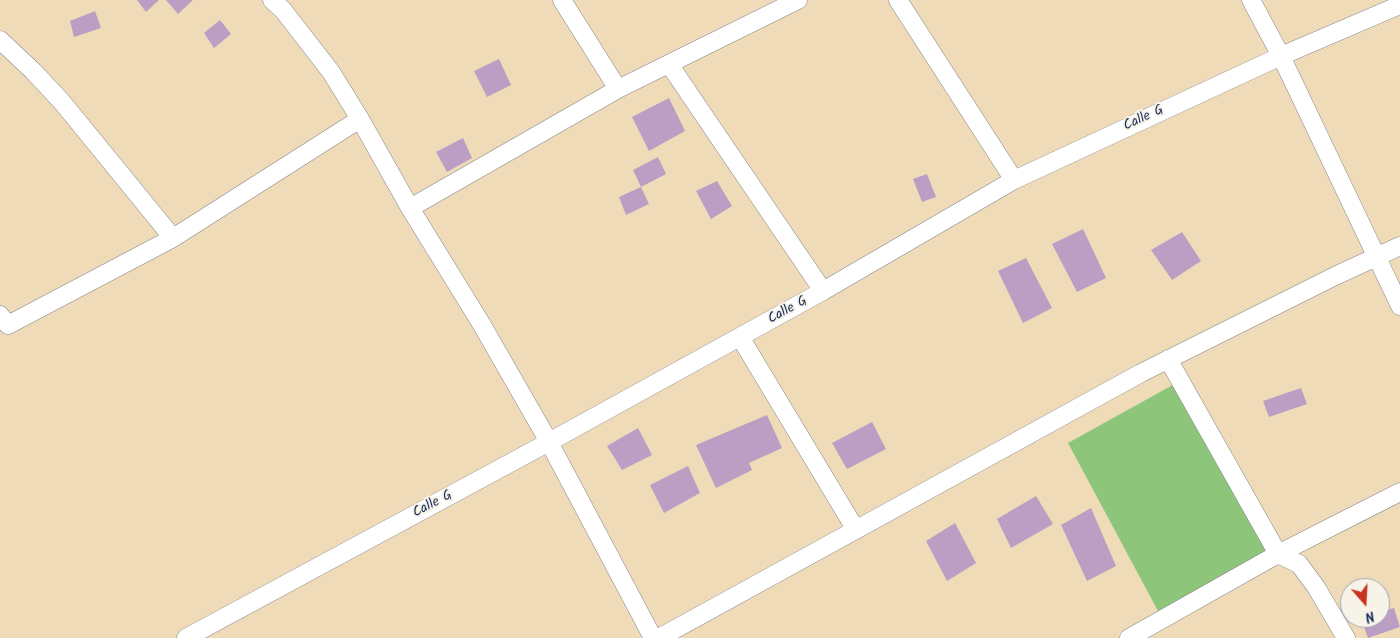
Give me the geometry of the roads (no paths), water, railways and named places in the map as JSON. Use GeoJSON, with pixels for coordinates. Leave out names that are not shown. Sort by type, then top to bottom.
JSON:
{"type":"FeatureCollection","features":[{"type":"Feature","properties":{"kind":"street"},"geometry":{"type":"LineString","coordinates":[[272,0],[283,10],[331,72],[360,119],[410,208],[482,325],[549,442],[653,638]]}},
{"type":"Feature","properties":{"kind":"street"},"geometry":{"type":"LineString","coordinates":[[562,0],[618,89]]}},
{"type":"Feature","properties":{"kind":"street"},"geometry":{"type":"LineString","coordinates":[[410,208],[618,89],[798,0]]}},
{"type":"Feature","properties":{"kind":"street"},"geometry":{"type":"LineString","coordinates":[[898,0],[1014,180]]}},
{"type":"Feature","properties":{"kind":"street"},"geometry":{"type":"LineString","coordinates":[[1251,0],[1280,56],[1400,306]]}},
{"type":"Feature","properties":{"kind":"street","name":"Calle G"},"geometry":{"type":"LineString","coordinates":[[186,638],[740,337],[1014,180],[1280,56],[1400,4]]}},
{"type":"Feature","properties":{"kind":"street"},"geometry":{"type":"LineString","coordinates":[[0,40],[33,71],[67,108],[173,238]]}},
{"type":"Feature","properties":{"kind":"street"},"geometry":{"type":"LineString","coordinates":[[669,64],[823,291]]}},
{"type":"Feature","properties":{"kind":"street"},"geometry":{"type":"LineString","coordinates":[[3,324],[173,238],[360,119]]}},
{"type":"Feature","properties":{"kind":"street"},"geometry":{"type":"LineString","coordinates":[[658,638],[1140,373],[1376,256],[1400,246]]}},
{"type":"Feature","properties":{"kind":"street"},"geometry":{"type":"LineString","coordinates":[[740,337],[856,530]]}},
{"type":"Feature","properties":{"kind":"street"},"geometry":{"type":"LineString","coordinates":[[1168,359],[1278,554],[1299,564],[1316,587],[1346,638]]}},
{"type":"Feature","properties":{"kind":"street"},"geometry":{"type":"LineString","coordinates":[[1129,638],[1278,554],[1400,492]]}}]}
